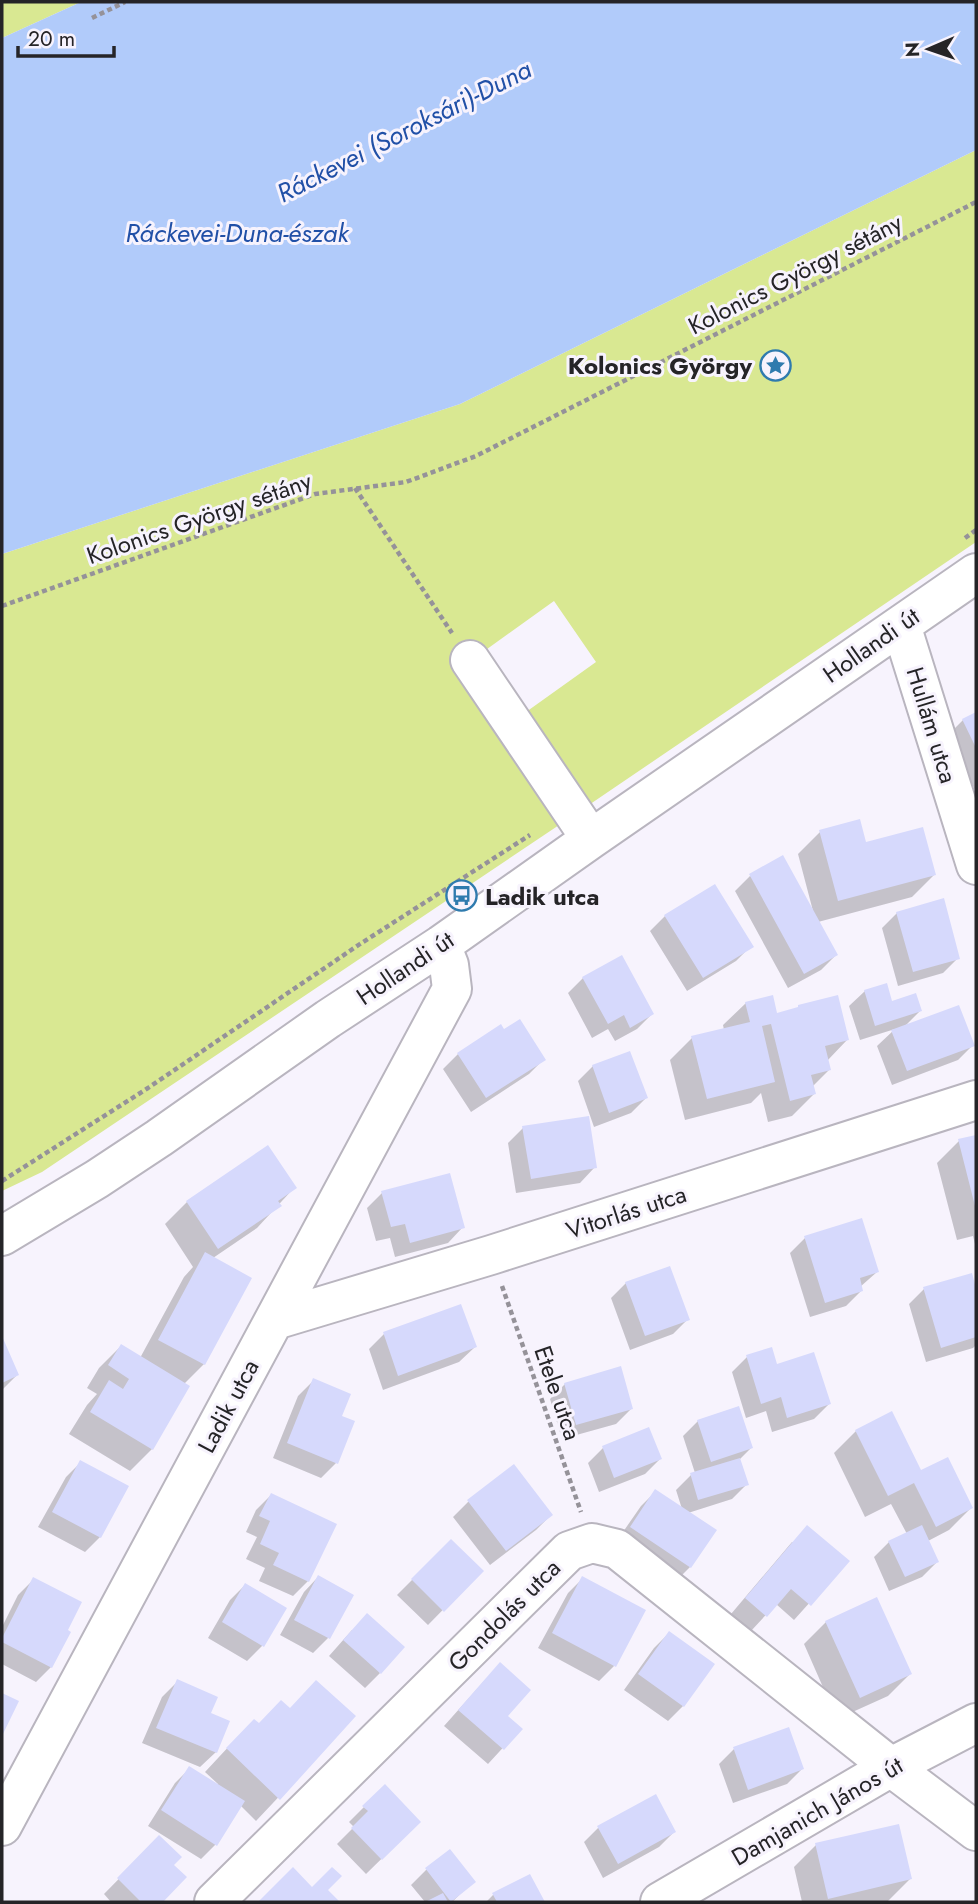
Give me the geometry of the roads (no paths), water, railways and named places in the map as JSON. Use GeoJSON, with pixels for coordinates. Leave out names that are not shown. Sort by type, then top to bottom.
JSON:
{"type":"FeatureCollection","features":[{"type":"Feature","properties":{"kind":"street","name":"Hollandi út"},"geometry":{"type":"LineString","coordinates":[[2,1236],[159,1138],[328,1019],[441,945],[581,824],[901,625],[970,556]]}},
{"type":"Feature","properties":{"kind":"street","name":"Hullám utca"},"geometry":{"type":"LineString","coordinates":[[901,625],[976,866]]}},
{"type":"Feature","properties":{"kind":"street"},"geometry":{"type":"LineString","coordinates":[[470,660],[581,824]]}},
{"type":"Feature","properties":{"kind":"street","name":"Ladik utca"},"geometry":{"type":"LineString","coordinates":[[2,1826],[452,989],[449,965],[441,945]]}},
{"type":"Feature","properties":{"kind":"street","name":"Vitorlás utca"},"geometry":{"type":"LineString","coordinates":[[275,1320],[491,1255],[976,1100]]}},
{"type":"Feature","properties":{"kind":"street","name":"Gondolás utca"},"geometry":{"type":"LineString","coordinates":[[214,1902],[569,1551],[592,1543],[617,1549],[891,1767]]}},
{"type":"Feature","properties":{"kind":"street","name":"Damjanich János út"},"geometry":{"type":"LineString","coordinates":[[660,1902],[891,1767],[976,1723]]}},
{"type":"Feature","properties":{"kind":"street"},"geometry":{"type":"LineString","coordinates":[[891,1767],[976,1831]]}},
{"type":"Feature","properties":{"kind":"water","name":"Ráckevei-Duna-észak"},"geometry":{"type":"Polygon","coordinates":[[[81,2],[976,2],[976,150],[460,404],[2,554],[2,38],[81,2]]]}},
{"type":"Feature","properties":{"kind":"place","name":"Kolonics György"},"geometry":{"type":"Point","coordinates":[775,365]}},
{"type":"Feature","properties":{"kind":"place","name":"Ladik utca"},"geometry":{"type":"Point","coordinates":[462,896]}},
{"type":"Feature","properties":{"kind":"water label","name":"Ráckevei (Soroksári)-Duna"},"geometry":{"type":"Point","coordinates":[404,131]}}]}
